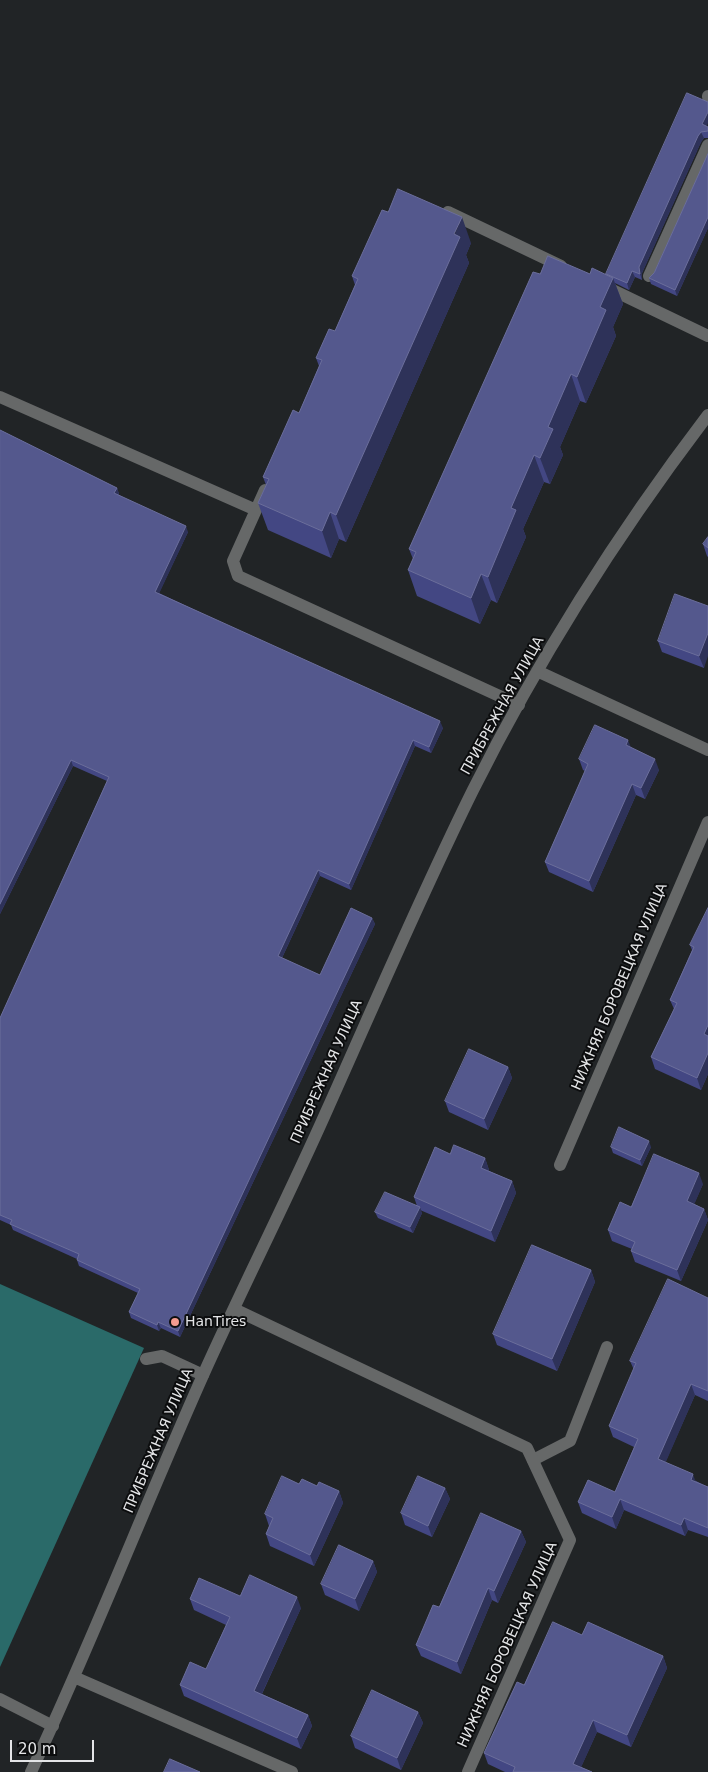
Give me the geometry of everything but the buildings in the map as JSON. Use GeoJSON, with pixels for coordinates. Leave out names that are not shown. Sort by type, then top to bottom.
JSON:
{"type":"FeatureCollection","features":[{"type":"Feature","properties":{"kind":"street"},"geometry":{"type":"LineString","coordinates":[[650,276],[708,145]]}},
{"type":"Feature","properties":{"kind":"street"},"geometry":{"type":"LineString","coordinates":[[438,207],[573,272]]}},
{"type":"Feature","properties":{"kind":"street"},"geometry":{"type":"LineString","coordinates":[[591,280],[708,336]]}},
{"type":"Feature","properties":{"kind":"street"},"geometry":{"type":"LineString","coordinates":[[0,397],[256,510]]}},
{"type":"Feature","properties":{"kind":"street","name":"ПРИБРЕЖНАЯ УЛИЦА"},"geometry":{"type":"LineString","coordinates":[[31,1772],[53,1726],[204,1375],[473,790],[538,671],[612,548],[668,467],[708,416]]}},
{"type":"Feature","properties":{"kind":"street"},"geometry":{"type":"LineString","coordinates":[[268,483],[233,561],[238,576],[519,705]]}},
{"type":"Feature","properties":{"kind":"street"},"geometry":{"type":"LineString","coordinates":[[538,671],[708,750]]}},
{"type":"Feature","properties":{"kind":"street","name":"НИЖНЯЯ БОРОВЕЦКАЯ УЛИЦА"},"geometry":{"type":"LineString","coordinates":[[560,1165],[708,822]]}},
{"type":"Feature","properties":{"kind":"street"},"geometry":{"type":"LineString","coordinates":[[234,1309],[530,1454],[570,1441],[607,1347]]}},
{"type":"Feature","properties":{"kind":"street"},"geometry":{"type":"LineString","coordinates":[[146,1359],[162,1356],[204,1375]]}},
{"type":"Feature","properties":{"kind":"street","name":"НИЖНЯЯ БОРОВЕЦКАЯ УЛИЦА"},"geometry":{"type":"LineString","coordinates":[[468,1772],[570,1540],[530,1454]]}},
{"type":"Feature","properties":{"kind":"street"},"geometry":{"type":"LineString","coordinates":[[74,1677],[292,1772]]}},
{"type":"Feature","properties":{"kind":"street"},"geometry":{"type":"LineString","coordinates":[[0,1699],[53,1726]]}},
{"type":"Feature","properties":{"kind":"water"},"geometry":{"type":"Polygon","coordinates":[[[0,1284],[144,1348],[0,1667],[0,1284]]]}},
{"type":"Feature","properties":{"kind":"place","name":"HanTires"},"geometry":{"type":"Point","coordinates":[175,1322]}}]}
